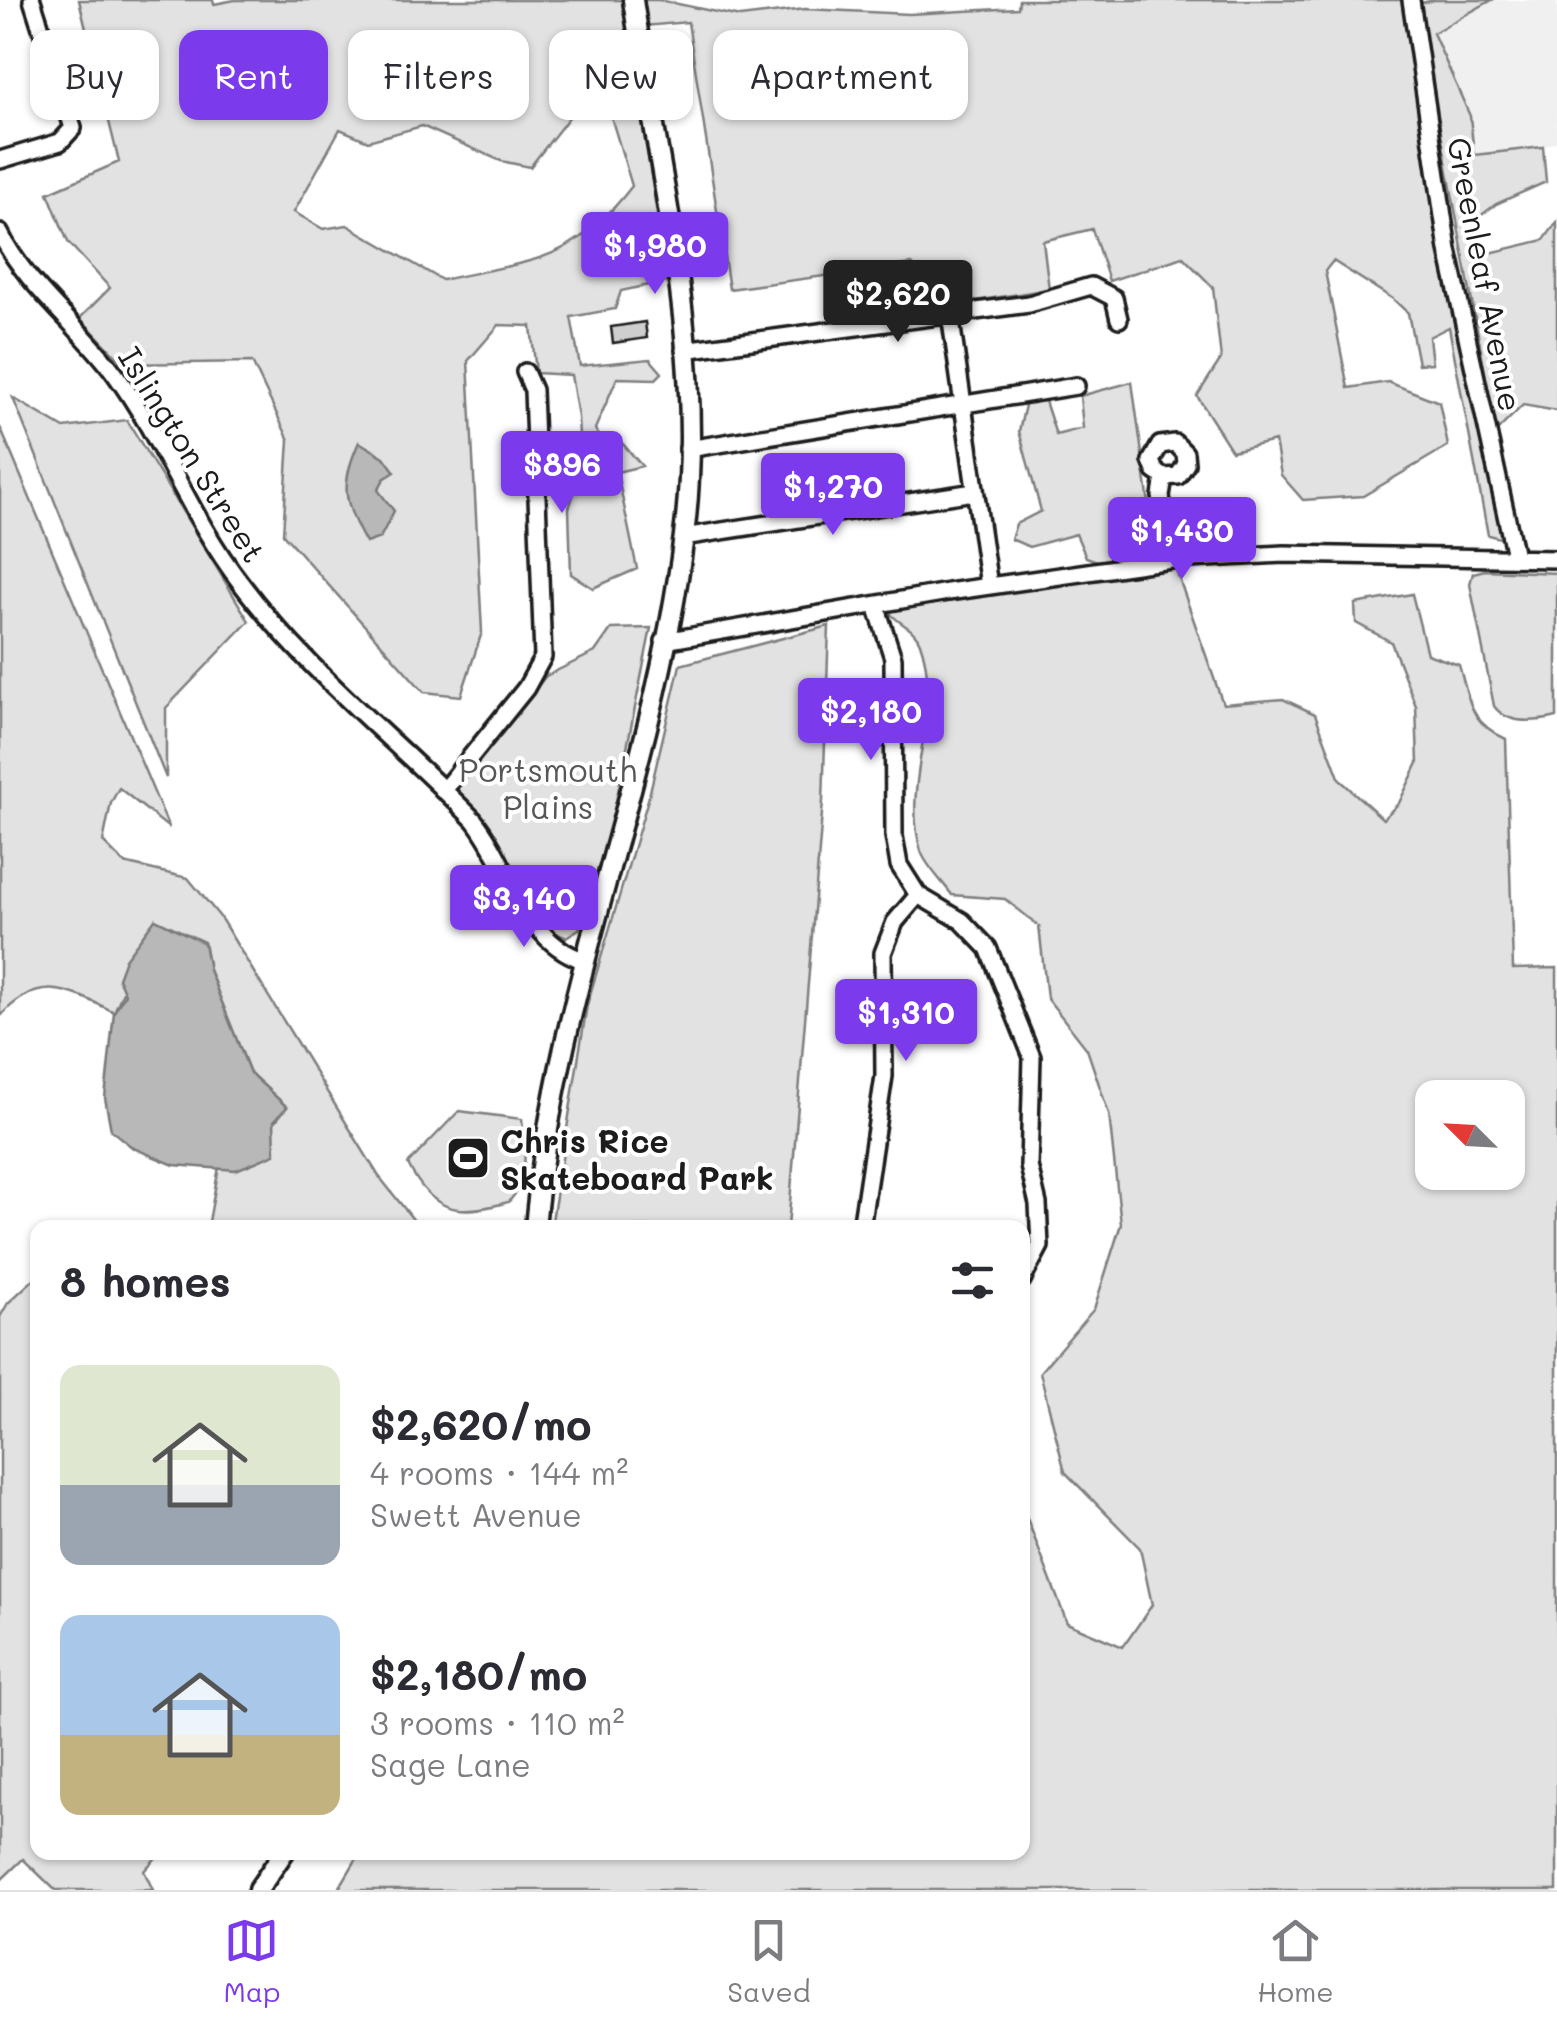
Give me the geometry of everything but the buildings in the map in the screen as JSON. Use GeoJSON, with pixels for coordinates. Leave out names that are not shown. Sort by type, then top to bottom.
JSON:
{"type":"FeatureCollection","features":[{"type":"Feature","properties":{"kind":"main road"},"geometry":{"type":"LineString","coordinates":[[537,1220],[552,1098],[583,960],[632,791],[684,537],[688,449],[684,350],[676,272],[633,0]]}},
{"type":"Feature","properties":{"kind":"main road"},"geometry":{"type":"LineString","coordinates":[[258,1890],[279,1860]]}},
{"type":"Feature","properties":{"kind":"street"},"geometry":{"type":"LineString","coordinates":[[0,160],[60,142],[71,133],[69,107],[32,0]]}},
{"type":"Feature","properties":{"kind":"street","name":"Greenleaf Avenue"},"geometry":{"type":"LineString","coordinates":[[1411,0],[1448,250],[1515,556]]}},
{"type":"Feature","properties":{"kind":"street","name":"Islington Street"},"geometry":{"type":"LineString","coordinates":[[0,233],[20,263],[118,379],[154,433],[203,529],[239,582],[304,657],[484,833],[546,942],[583,960]]}},
{"type":"Feature","properties":{"kind":"street"},"geometry":{"type":"LineString","coordinates":[[684,350],[1029,304],[1090,286],[1114,298],[1119,319]]}},
{"type":"Feature","properties":{"kind":"street"},"geometry":{"type":"LineString","coordinates":[[950,314],[988,586]]}},
{"type":"Feature","properties":{"kind":"street"},"geometry":{"type":"LineString","coordinates":[[443,791],[542,666],[533,390],[525,372]]}},
{"type":"Feature","properties":{"kind":"street"},"geometry":{"type":"LineString","coordinates":[[688,449],[1076,386]]}},
{"type":"Feature","properties":{"kind":"street"},"geometry":{"type":"LineString","coordinates":[[1164,478],[1161,496],[1171,560]]}},
{"type":"Feature","properties":{"kind":"street"},"geometry":{"type":"LineString","coordinates":[[684,537],[974,492]]}},
{"type":"Feature","properties":{"kind":"street"},"geometry":{"type":"LineString","coordinates":[[664,641],[988,586],[1171,560],[1284,554],[1557,559]]}},
{"type":"Feature","properties":{"kind":"street"},"geometry":{"type":"LineString","coordinates":[[876,605],[893,658],[896,852],[918,895],[962,921],[988,948],[1032,1057],[1029,1166],[1038,1204],[1040,1246],[1030,1265]]}},
{"type":"Feature","properties":{"kind":"street"},"geometry":{"type":"LineString","coordinates":[[862,1220],[884,1076],[883,953],[895,922],[918,895]]}},
{"type":"Feature","properties":{"kind":"shaded area"},"geometry":{"type":"Polygon","coordinates":[[[1492,0],[1557,0],[1557,141],[1543,147],[1475,155],[1470,116],[1433,33],[1492,0]]]}},
{"type":"Feature","properties":{"kind":"shaded area"},"geometry":{"type":"Polygon","coordinates":[[[359,442],[384,457],[395,472],[384,479],[378,490],[394,511],[380,538],[366,543],[347,493],[349,470],[359,442]]]}},
{"type":"Feature","properties":{"kind":"shaded area"},"geometry":{"type":"Polygon","coordinates":[[[155,919],[204,943],[209,970],[250,1073],[287,1107],[274,1121],[275,1154],[236,1170],[174,1165],[133,1148],[111,1130],[105,1098],[114,1012],[125,994],[118,978],[125,959],[155,919]]]}},
{"type":"Feature","properties":{"kind":"green space"},"geometry":{"type":"Polygon","coordinates":[[[79,0],[213,0],[214,4],[235,0],[623,0],[628,30],[549,30],[549,120],[567,120],[530,167],[501,161],[422,126],[368,141],[340,129],[294,212],[323,229],[347,225],[442,280],[526,262],[569,245],[590,231],[632,186],[612,120],[643,120],[667,281],[621,291],[615,309],[571,317],[580,366],[650,359],[662,373],[656,379],[617,378],[595,429],[609,457],[623,444],[642,466],[617,472],[637,569],[593,588],[571,574],[569,508],[581,473],[571,375],[536,373],[531,326],[499,325],[468,361],[482,632],[461,696],[424,692],[283,534],[289,440],[252,362],[124,364],[80,318],[110,288],[68,242],[48,193],[119,162],[109,120],[159,120],[159,30],[86,30],[79,0]]]}},
{"type":"Feature","properties":{"kind":"green space"},"geometry":{"type":"Polygon","coordinates":[[[640,0],[659,0],[740,17],[805,9],[909,14],[1018,8],[1019,0],[1404,0],[1505,530],[1500,538],[1488,535],[1449,327],[1429,337],[1432,363],[1418,364],[1408,313],[1333,261],[1325,271],[1348,388],[1388,382],[1439,402],[1448,446],[1363,496],[1303,500],[1281,475],[1275,441],[1232,451],[1197,396],[1221,359],[1213,287],[1183,257],[1109,281],[1092,229],[1043,241],[1049,289],[951,305],[912,264],[729,289],[693,55],[693,30],[689,30],[688,22],[644,26],[640,0]]]}},
{"type":"Feature","properties":{"kind":"green space"},"geometry":{"type":"Polygon","coordinates":[[[1434,0],[1492,0],[1433,33],[1470,116],[1474,155],[1543,147],[1546,182],[1496,204],[1470,224],[1473,257],[1544,240],[1557,222],[1557,411],[1523,405],[1496,432],[1417,4],[1434,0]]]}},
{"type":"Feature","properties":{"kind":"green space"},"geometry":{"type":"Polygon","coordinates":[[[1132,382],[1154,540],[1148,554],[1097,561],[1086,557],[1076,534],[1029,547],[1011,539],[1016,524],[1041,511],[1019,431],[1026,401],[1045,401],[1056,435],[1083,428],[1080,396],[1132,382]]]}},
{"type":"Feature","properties":{"kind":"green space"},"geometry":{"type":"Polygon","coordinates":[[[13,398],[64,428],[127,420],[249,621],[166,708],[166,778],[13,398]]]}},
{"type":"Feature","properties":{"kind":"green space"},"geometry":{"type":"Polygon","coordinates":[[[0,427],[169,828],[119,788],[111,803],[103,842],[124,863],[188,878],[220,917],[378,1175],[413,1220],[209,1220],[219,1167],[236,1170],[287,1107],[250,1073],[209,970],[204,942],[155,919],[114,1012],[69,992],[41,990],[14,1003],[0,1017],[0,427]]]}},
{"type":"Feature","properties":{"kind":"green space"},"geometry":{"type":"Polygon","coordinates":[[[1175,567],[1223,704],[1283,699],[1315,714],[1340,780],[1383,819],[1399,803],[1418,763],[1416,706],[1391,642],[1356,623],[1355,604],[1412,594],[1427,654],[1459,665],[1478,718],[1506,739],[1513,969],[1557,968],[1557,1890],[338,1890],[356,1860],[1030,1860],[1030,1526],[1067,1623],[1123,1647],[1152,1605],[1140,1548],[1065,1472],[1040,1372],[1094,1309],[1121,1224],[1109,1114],[1087,1049],[1047,998],[1039,926],[1005,899],[952,895],[923,856],[916,825],[916,799],[928,695],[926,669],[917,637],[888,610],[947,597],[1175,567]]]}},
{"type":"Feature","properties":{"kind":"green space"},"geometry":{"type":"Polygon","coordinates":[[[1473,573],[1557,573],[1557,717],[1514,719],[1494,706],[1470,584],[1473,573]]]}},
{"type":"Feature","properties":{"kind":"green space"},"geometry":{"type":"Polygon","coordinates":[[[829,626],[823,801],[789,1220],[552,1220],[587,1005],[649,796],[680,665],[829,626]]]}},
{"type":"Feature","properties":{"kind":"green space","name":"Portsmouth Plains"},"geometry":{"type":"Polygon","coordinates":[[[651,628],[611,827],[579,929],[566,937],[553,931],[531,906],[490,830],[455,788],[546,676],[595,652],[611,629],[651,628]]]}},
{"type":"Feature","properties":{"kind":"green space","name":"Chris Rice Skateboard Park"},"geometry":{"type":"Polygon","coordinates":[[[459,1111],[522,1119],[523,1174],[508,1202],[474,1209],[448,1207],[427,1192],[408,1164],[459,1111]]]}},
{"type":"Feature","properties":{"kind":"green space"},"geometry":{"type":"Polygon","coordinates":[[[30,1283],[30,1860],[154,1860],[144,1871],[153,1890],[55,1890],[23,1859],[0,1881],[0,1317],[8,1303],[30,1283]]]}},
{"type":"Feature","properties":{"kind":"place","name":"Chris Rice Skateboard Park"},"geometry":{"type":"Point","coordinates":[468,1158]}}]}
